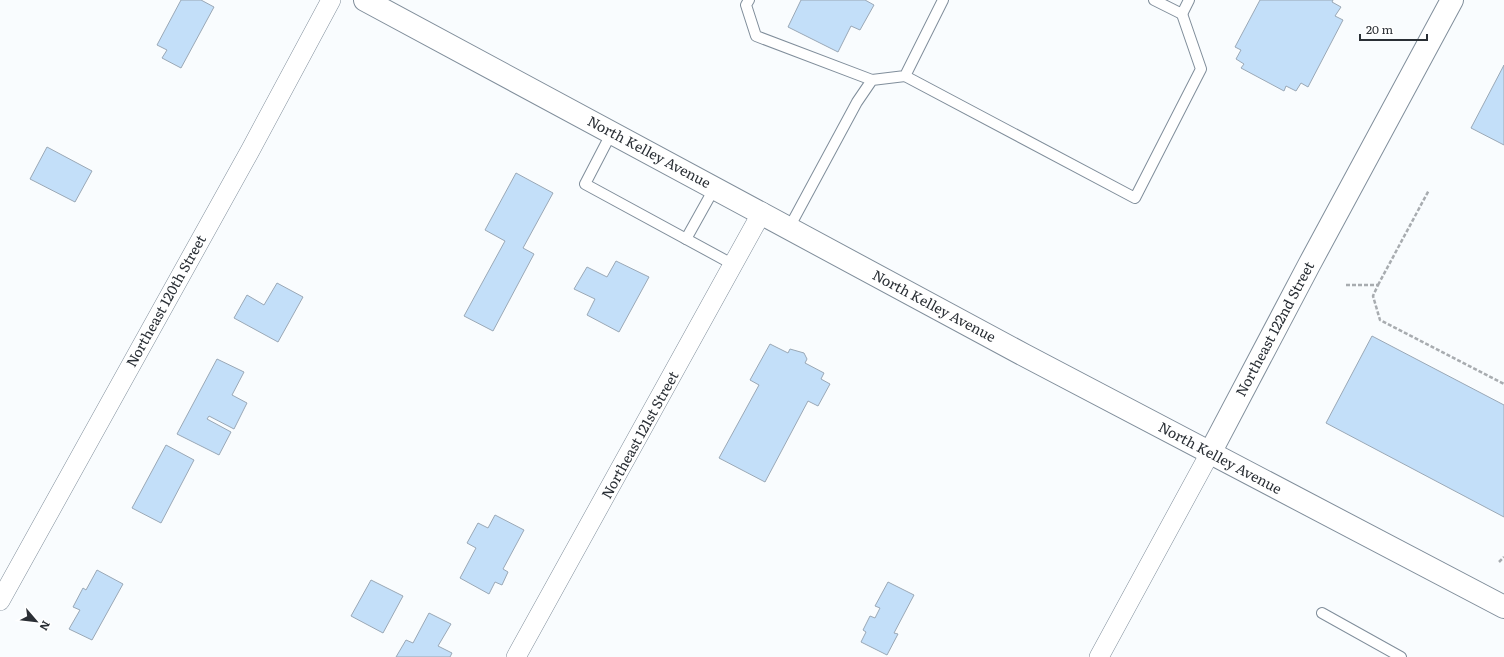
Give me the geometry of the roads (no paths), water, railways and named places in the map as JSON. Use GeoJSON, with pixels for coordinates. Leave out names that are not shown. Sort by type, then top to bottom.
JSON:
{"type":"FeatureCollection","features":[{"type":"Feature","properties":{"kind":"main road","name":"North Kelley Avenue"},"geometry":{"type":"LineString","coordinates":[[365,0],[1210,453],[1504,607]]}},
{"type":"Feature","properties":{"kind":"main road","name":"Northeast 122nd Street"},"geometry":{"type":"LineString","coordinates":[[1210,453],[1452,0]]}},
{"type":"Feature","properties":{"kind":"street","name":"Northeast 120th Street"},"geometry":{"type":"LineString","coordinates":[[0,601],[247,156],[331,0]]}},
{"type":"Feature","properties":{"kind":"street","name":"Northeast 121st Street"},"geometry":{"type":"LineString","coordinates":[[516,657],[762,212]]}},
{"type":"Feature","properties":{"kind":"street","name":"Northeast 122nd Street"},"geometry":{"type":"LineString","coordinates":[[1099,657],[1210,453]]}},
{"type":"Feature","properties":{"kind":"lane"},"geometry":{"type":"LineString","coordinates":[[749,0],[746,5],[756,36],[872,80],[905,76],[1135,198],[1201,69],[1182,14],[1154,0]]}},
{"type":"Feature","properties":{"kind":"lane"},"geometry":{"type":"LineString","coordinates":[[905,76],[943,0]]}},
{"type":"Feature","properties":{"kind":"lane"},"geometry":{"type":"LineString","coordinates":[[1182,14],[1189,0]]}},
{"type":"Feature","properties":{"kind":"lane"},"geometry":{"type":"LineString","coordinates":[[789,228],[857,102],[872,80]]}},
{"type":"Feature","properties":{"kind":"lane"},"geometry":{"type":"LineString","coordinates":[[612,132],[585,184],[734,265]]}},
{"type":"Feature","properties":{"kind":"lane"},"geometry":{"type":"LineString","coordinates":[[686,239],[715,187]]}},
{"type":"Feature","properties":{"kind":"lane"},"geometry":{"type":"LineString","coordinates":[[1322,613],[1402,657]]}}]}
